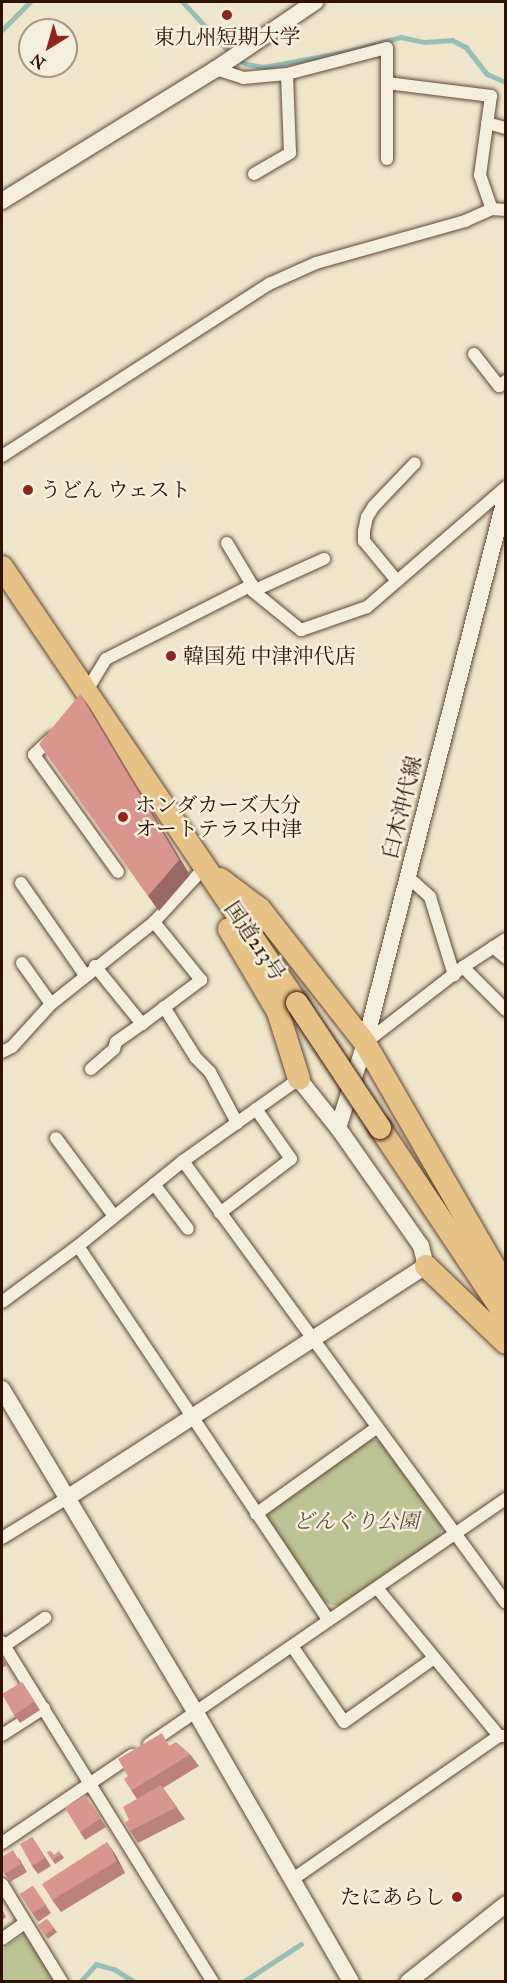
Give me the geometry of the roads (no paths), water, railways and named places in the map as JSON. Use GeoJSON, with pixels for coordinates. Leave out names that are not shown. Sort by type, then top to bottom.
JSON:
{"type":"FeatureCollection","features":[{"type":"Feature","properties":{"kind":"highway","name":"国道213号"},"geometry":{"type":"LineString","coordinates":[[2,567],[81,700],[205,867],[506,1316]]}},
{"type":"Feature","properties":{"kind":"highway"},"geometry":{"type":"LineString","coordinates":[[205,867],[260,909],[365,1043],[506,1287]]}},
{"type":"Feature","properties":{"kind":"highway"},"geometry":{"type":"LineString","coordinates":[[205,867],[212,901],[278,1012],[299,1079]]}},
{"type":"Feature","properties":{"kind":"highway"},"geometry":{"type":"LineString","coordinates":[[426,1266],[506,1343]]}},
{"type":"Feature","properties":{"kind":"street"},"geometry":{"type":"LineString","coordinates":[[2,201],[216,69],[315,2]]}},
{"type":"Feature","properties":{"kind":"street"},"geometry":{"type":"LineString","coordinates":[[216,69],[243,78],[286,74],[387,48],[387,159]]}},
{"type":"Feature","properties":{"kind":"street"},"geometry":{"type":"LineString","coordinates":[[254,174],[290,153],[286,74]]}},
{"type":"Feature","properties":{"kind":"street"},"geometry":{"type":"LineString","coordinates":[[387,83],[490,96],[480,175],[492,209]]}},
{"type":"Feature","properties":{"kind":"street"},"geometry":{"type":"LineString","coordinates":[[487,123],[506,128]]}},
{"type":"Feature","properties":{"kind":"street"},"geometry":{"type":"LineString","coordinates":[[2,456],[269,284],[316,263],[465,220],[492,209],[506,210]]}},
{"type":"Feature","properties":{"kind":"street"},"geometry":{"type":"LineString","coordinates":[[474,354],[499,386],[506,381]]}},
{"type":"Feature","properties":{"kind":"street"},"geometry":{"type":"LineString","coordinates":[[397,581],[363,541],[364,531],[367,517],[374,506],[415,463]]}},
{"type":"Feature","properties":{"kind":"street"},"geometry":{"type":"LineString","coordinates":[[227,543],[253,588],[300,630],[367,607],[506,487]]}},
{"type":"Feature","properties":{"kind":"street","name":"臼木沖代線"},"geometry":{"type":"LineString","coordinates":[[338,1128],[365,1043],[502,522],[506,495]]}},
{"type":"Feature","properties":{"kind":"street"},"geometry":{"type":"LineString","coordinates":[[81,700],[106,659],[253,588],[324,559]]}},
{"type":"Feature","properties":{"kind":"street"},"geometry":{"type":"LineString","coordinates":[[60,731],[34,755],[118,872]]}},
{"type":"Feature","properties":{"kind":"street"},"geometry":{"type":"LineString","coordinates":[[2,1052],[12,1047],[51,1004],[95,966],[154,922],[205,867]]}},
{"type":"Feature","properties":{"kind":"street"},"geometry":{"type":"LineString","coordinates":[[408,877],[430,897],[458,971],[506,1010]]}},
{"type":"Feature","properties":{"kind":"street"},"geometry":{"type":"LineString","coordinates":[[21,883],[85,975]]}},
{"type":"Feature","properties":{"kind":"street"},"geometry":{"type":"LineString","coordinates":[[91,1069],[114,1050],[116,1042],[201,980],[154,922]]}},
{"type":"Feature","properties":{"kind":"street"},"geometry":{"type":"LineString","coordinates":[[365,1043],[458,971],[506,939]]}},
{"type":"Feature","properties":{"kind":"street"},"geometry":{"type":"LineString","coordinates":[[493,947],[506,958]]}},
{"type":"Feature","properties":{"kind":"street"},"geometry":{"type":"LineString","coordinates":[[22,963],[51,1004]]}},
{"type":"Feature","properties":{"kind":"street"},"geometry":{"type":"LineString","coordinates":[[95,966],[142,1024]]}},
{"type":"Feature","properties":{"kind":"street"},"geometry":{"type":"LineString","coordinates":[[164,1007],[196,1058],[210,1072],[237,1123]]}},
{"type":"Feature","properties":{"kind":"street"},"geometry":{"type":"LineString","coordinates":[[2,1302],[78,1246],[183,1161],[299,1079],[338,1128],[421,1246],[426,1266],[2,1538]]}},
{"type":"Feature","properties":{"kind":"street"},"geometry":{"type":"LineString","coordinates":[[220,1213],[291,1159],[256,1109]]}},
{"type":"Feature","properties":{"kind":"street"},"geometry":{"type":"LineString","coordinates":[[56,1138],[114,1216]]}},
{"type":"Feature","properties":{"kind":"street"},"geometry":{"type":"LineString","coordinates":[[183,1161],[506,1603]]}},
{"type":"Feature","properties":{"kind":"street"},"geometry":{"type":"LineString","coordinates":[[154,1184],[188,1228]]}},
{"type":"Feature","properties":{"kind":"street"},"geometry":{"type":"LineString","coordinates":[[78,1246],[328,1619]]}},
{"type":"Feature","properties":{"kind":"street"},"geometry":{"type":"LineString","coordinates":[[2,1389],[7,1408],[67,1498],[196,1713],[351,1982]]}},
{"type":"Feature","properties":{"kind":"street"},"geometry":{"type":"LineString","coordinates":[[256,1514],[376,1428]]}},
{"type":"Feature","properties":{"kind":"street"},"geometry":{"type":"LineString","coordinates":[[2,1844],[506,1499]]}},
{"type":"Feature","properties":{"kind":"street"},"geometry":{"type":"LineString","coordinates":[[293,1879],[502,1736],[377,1588]]}},
{"type":"Feature","properties":{"kind":"street"},"geometry":{"type":"LineString","coordinates":[[45,1618],[3,1644],[91,1782],[210,1980]]}},
{"type":"Feature","properties":{"kind":"street"},"geometry":{"type":"LineString","coordinates":[[292,1646],[344,1722],[434,1658]]}},
{"type":"Feature","properties":{"kind":"street"},"geometry":{"type":"LineString","coordinates":[[2,1735],[44,1708]]}},
{"type":"Feature","properties":{"kind":"street"},"geometry":{"type":"LineString","coordinates":[[2,1884],[62,1982]]}},
{"type":"Feature","properties":{"kind":"street"},"geometry":{"type":"LineString","coordinates":[[408,1982],[506,1904]]}},
{"type":"Feature","properties":{"kind":"street"},"geometry":{"type":"LineString","coordinates":[[2,1939],[25,1923]]}},
{"type":"Feature","properties":{"kind":"waterway"},"geometry":{"type":"LineString","coordinates":[[2,30],[30,2]]}},
{"type":"Feature","properties":{"kind":"waterway"},"geometry":{"type":"LineString","coordinates":[[183,2],[231,54]]}},
{"type":"Feature","properties":{"kind":"waterway"},"geometry":{"type":"LineString","coordinates":[[238,59],[246,64],[264,67],[345,52],[401,37],[424,42],[452,40],[466,47],[487,74],[506,82]]}},
{"type":"Feature","properties":{"kind":"waterway"},"geometry":{"type":"LineString","coordinates":[[243,1982],[301,1944]]}},
{"type":"Feature","properties":{"kind":"waterway"},"geometry":{"type":"LineString","coordinates":[[80,1982],[96,1964],[114,1969],[135,1982]]}},
{"type":"Feature","properties":{"kind":"place","name":"東九州短期大学"},"geometry":{"type":"Point","coordinates":[227,15]}},
{"type":"Feature","properties":{"kind":"place","name":"うどん ウェスト"},"geometry":{"type":"Point","coordinates":[28,490]}},
{"type":"Feature","properties":{"kind":"place","name":"韓国苑 中津沖代店"},"geometry":{"type":"Point","coordinates":[171,656]}},
{"type":"Feature","properties":{"kind":"place","name":"ホンダカーズ大分 オートテラス中津"},"geometry":{"type":"Point","coordinates":[123,817]}},
{"type":"Feature","properties":{"kind":"place","name":"たにあらし"},"geometry":{"type":"Point","coordinates":[457,1897]}},
{"type":"Feature","properties":{"kind":"park label","name":"どんぐり公園"},"geometry":{"type":"Point","coordinates":[356,1521]}}]}
